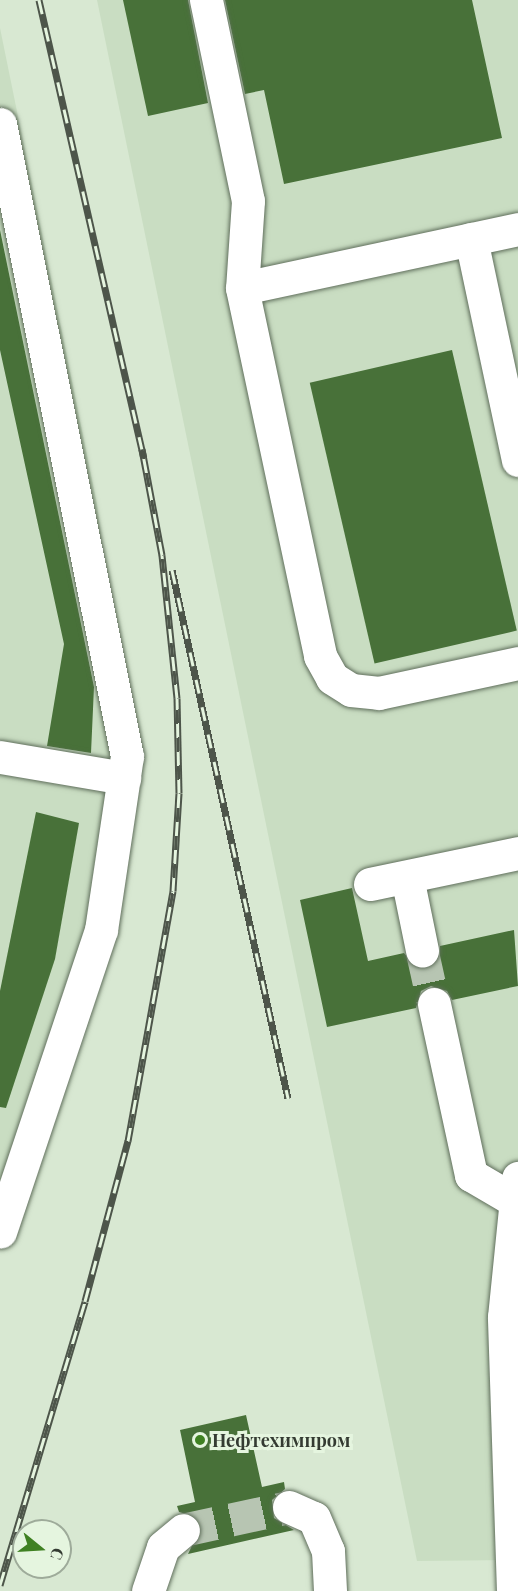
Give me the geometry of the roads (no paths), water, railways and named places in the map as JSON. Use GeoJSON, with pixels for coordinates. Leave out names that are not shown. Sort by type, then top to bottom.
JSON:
{"type":"FeatureCollection","features":[{"type":"Feature","properties":{"kind":"lane"},"geometry":{"type":"LineString","coordinates":[[206,0],[248,201],[242,288],[320,656],[332,678],[351,690],[379,693],[518,663]]}},
{"type":"Feature","properties":{"kind":"lane"},"geometry":{"type":"LineString","coordinates":[[0,124],[103,626],[127,756],[101,930],[0,1232]]}},
{"type":"Feature","properties":{"kind":"lane"},"geometry":{"type":"LineString","coordinates":[[242,288],[518,229]]}},
{"type":"Feature","properties":{"kind":"lane"},"geometry":{"type":"LineString","coordinates":[[471,238],[518,460]]}},
{"type":"Feature","properties":{"kind":"lane"},"geometry":{"type":"LineString","coordinates":[[0,756],[124,778]]}},
{"type":"Feature","properties":{"kind":"lane"},"geometry":{"type":"LineString","coordinates":[[370,884],[518,853]]}},
{"type":"Feature","properties":{"kind":"lane"},"geometry":{"type":"LineString","coordinates":[[407,877],[422,950]]}},
{"type":"Feature","properties":{"kind":"lane"},"geometry":{"type":"LineString","coordinates":[[434,1004],[471,1175],[515,1188],[504,1317],[513,1591]]}},
{"type":"Feature","properties":{"kind":"lane"},"geometry":{"type":"LineString","coordinates":[[289,1508],[302,1509],[314,1518],[328,1551],[330,1591]]}},
{"type":"Feature","properties":{"kind":"lane"},"geometry":{"type":"LineString","coordinates":[[148,1591],[163,1547],[183,1530]]}},
{"type":"Feature","properties":{"kind":"tunnel"},"geometry":{"type":"LineString","coordinates":[[422,950],[434,1004]]}},
{"type":"Feature","properties":{"kind":"tunnel"},"geometry":{"type":"LineString","coordinates":[[183,1530],[289,1507]]}},
{"type":"Feature","properties":{"kind":"railway"},"geometry":{"type":"LineString","coordinates":[[39,0],[144,457]]}},
{"type":"Feature","properties":{"kind":"railway"},"geometry":{"type":"LineString","coordinates":[[0,1585],[85,1301],[128,1141],[173,891],[179,793],[177,698],[162,555],[142,449]]}},
{"type":"Feature","properties":{"kind":"railway"},"geometry":{"type":"LineString","coordinates":[[172,570],[288,1098]]}},
{"type":"Feature","properties":{"kind":"place","name":"Нефтехимпром"},"geometry":{"type":"Point","coordinates":[200,1440]}}]}
